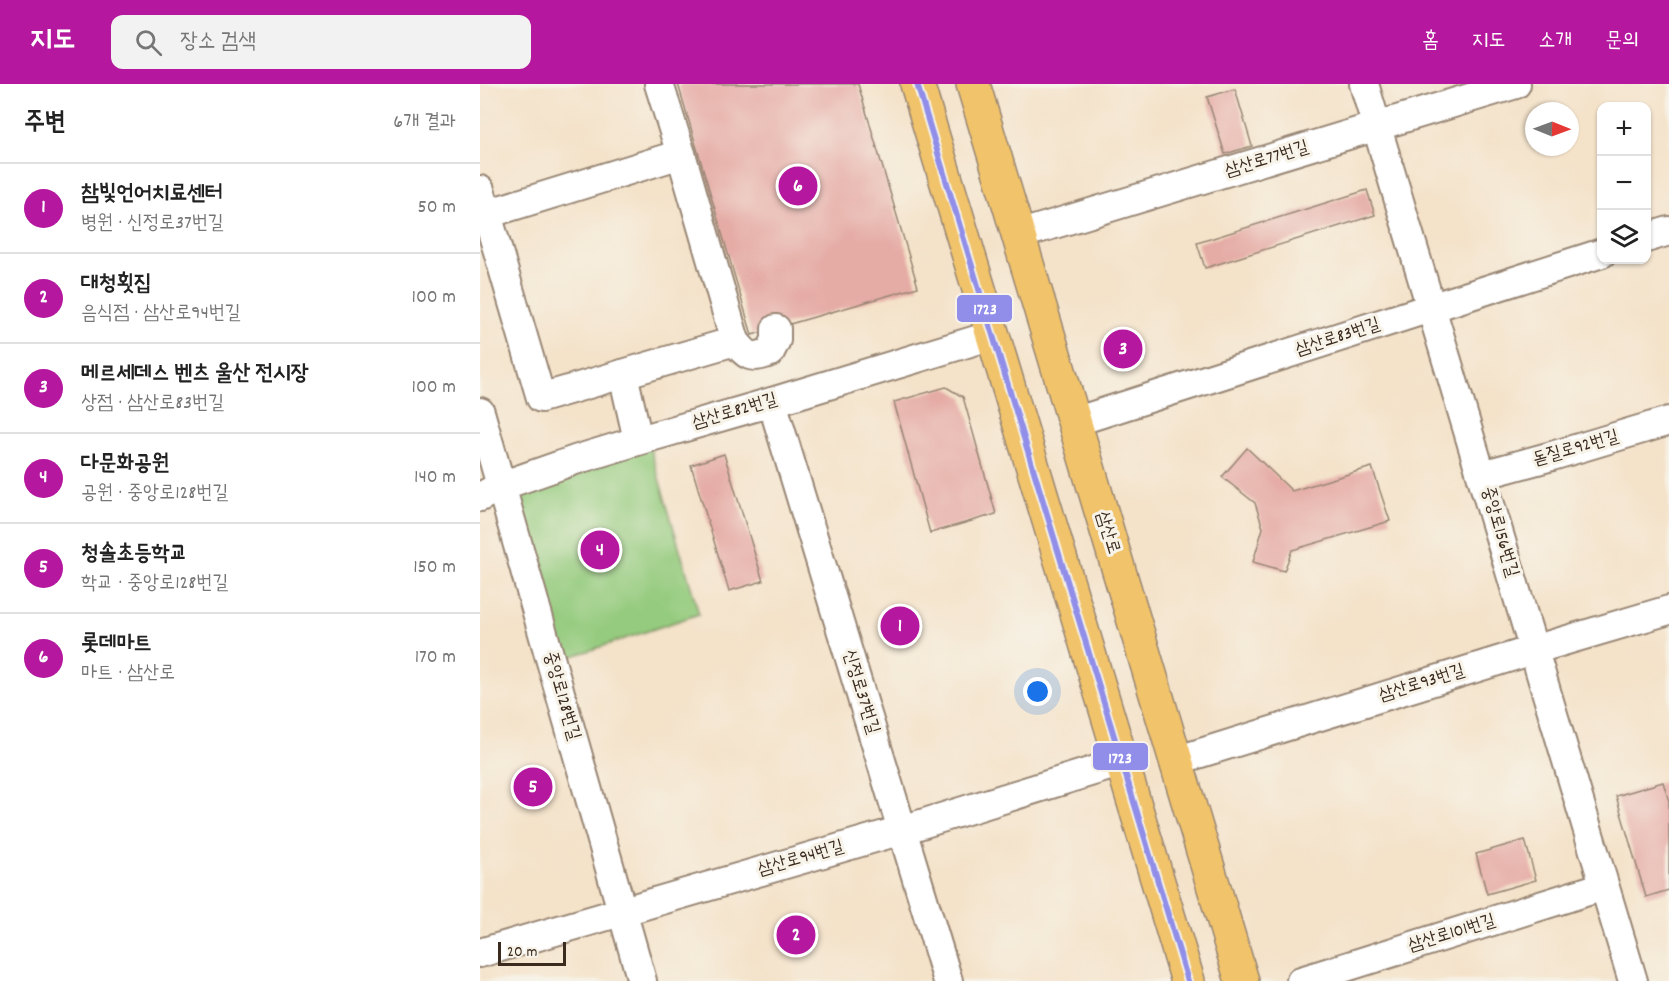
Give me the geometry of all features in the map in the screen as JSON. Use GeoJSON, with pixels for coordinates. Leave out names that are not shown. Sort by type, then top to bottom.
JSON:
{"type":"FeatureCollection","features":[{"type":"Feature","properties":{"kind":"main road"},"geometry":{"type":"LineString","coordinates":[[917,84],[1188,981]]}},
{"type":"Feature","properties":{"kind":"main road","name":"삼산로"},"geometry":{"type":"LineString","coordinates":[[973,84],[1242,981]]}},
{"type":"Feature","properties":{"kind":"street"},"geometry":{"type":"LineString","coordinates":[[659,84],[724,283],[735,341],[746,354],[758,357],[770,352],[776,340],[776,328]]}},
{"type":"Feature","properties":{"kind":"street","name":"중앙로156번길"},"geometry":{"type":"LineString","coordinates":[[1364,84],[1633,981]]}},
{"type":"Feature","properties":{"kind":"street","name":"삼산로77번길"},"geometry":{"type":"LineString","coordinates":[[1018,235],[1516,84]]}},
{"type":"Feature","properties":{"kind":"street"},"geometry":{"type":"LineString","coordinates":[[681,154],[482,207],[541,398],[735,341]]}},
{"type":"Feature","properties":{"kind":"street"},"geometry":{"type":"LineString","coordinates":[[1651,237],[1669,231]]}},
{"type":"Feature","properties":{"kind":"street","name":"삼산로83번길"},"geometry":{"type":"LineString","coordinates":[[1074,422],[1597,255]]}},
{"type":"Feature","properties":{"kind":"street","name":"삼산로82번길"},"geometry":{"type":"LineString","coordinates":[[491,491],[638,440],[772,402],[993,334]]}},
{"type":"Feature","properties":{"kind":"street"},"geometry":{"type":"LineString","coordinates":[[623,374],[638,440]]}},
{"type":"Feature","properties":{"kind":"street","name":"신정로37번길"},"geometry":{"type":"LineString","coordinates":[[772,402],[948,981]]}},
{"type":"Feature","properties":{"kind":"street","name":"중앙로128번길"},"geometry":{"type":"LineString","coordinates":[[480,412],[491,491],[642,981]]}},
{"type":"Feature","properties":{"kind":"street","name":"돋질로92번길"},"geometry":{"type":"LineString","coordinates":[[1482,475],[1669,421]]}},
{"type":"Feature","properties":{"kind":"street","name":"삼산로93번길"},"geometry":{"type":"LineString","coordinates":[[1175,761],[1669,610]]}},
{"type":"Feature","properties":{"kind":"street","name":"삼산로94번길"},"geometry":{"type":"LineString","coordinates":[[480,953],[902,830],[1122,762]]}},
{"type":"Feature","properties":{"kind":"street","name":"삼산로101번길"},"geometry":{"type":"LineString","coordinates":[[1301,981],[1604,886]]}},
{"type":"Feature","properties":{"kind":"green space"},"geometry":{"type":"Polygon","coordinates":[[[647,438],[699,614],[552,663],[501,486],[647,438]]]}},
{"type":"Feature","properties":{"kind":"building"},"geometry":{"type":"Polygon","coordinates":[[[678,84],[858,84],[918,287],[752,335],[678,84]]]}},
{"type":"Feature","properties":{"kind":"building"},"geometry":{"type":"Polygon","coordinates":[[[1235,89],[1252,146],[1225,154],[1207,97],[1235,89]]]}},
{"type":"Feature","properties":{"kind":"building"},"geometry":{"type":"Polygon","coordinates":[[[1367,190],[1375,215],[1205,268],[1197,243],[1367,190]]]}},
{"type":"Feature","properties":{"kind":"building"},"geometry":{"type":"Polygon","coordinates":[[[946,387],[963,397],[996,514],[930,533],[894,402],[946,387]]]}},
{"type":"Feature","properties":{"kind":"building"},"geometry":{"type":"Polygon","coordinates":[[[1247,448],[1292,491],[1372,467],[1390,521],[1292,550],[1284,571],[1253,562],[1263,528],[1255,503],[1222,477],[1247,448]]]}},
{"type":"Feature","properties":{"kind":"building"},"geometry":{"type":"Polygon","coordinates":[[[724,454],[763,581],[729,591],[691,465],[724,454]]]}},
{"type":"Feature","properties":{"kind":"building"},"geometry":{"type":"Polygon","coordinates":[[[1663,782],[1669,801],[1669,890],[1646,897],[1616,796],[1663,782]]]}},
{"type":"Feature","properties":{"kind":"building"},"geometry":{"type":"Polygon","coordinates":[[[1525,840],[1536,880],[1487,894],[1476,854],[1525,840]]]}},
{"type":"Feature","properties":{"kind":"transit line","name":"1723"},"geometry":{"type":"LineString","coordinates":[[917,84],[1188,981]]}},
{"type":"Feature","properties":{"kind":"place","name":"롯데마트"},"geometry":{"type":"Point","coordinates":[798,186]}},
{"type":"Feature","properties":{"kind":"place","name":"메르세데스 벤츠 울산 전시장"},"geometry":{"type":"Point","coordinates":[1123,349]}},
{"type":"Feature","properties":{"kind":"place","name":"다문화공원"},"geometry":{"type":"Point","coordinates":[600,550]}},
{"type":"Feature","properties":{"kind":"place","name":"참빛언어치료센터"},"geometry":{"type":"Point","coordinates":[900,626]}},
{"type":"Feature","properties":{"kind":"place","name":"청솔초등학교"},"geometry":{"type":"Point","coordinates":[533,787]}},
{"type":"Feature","properties":{"kind":"place","name":"대청횟집"},"geometry":{"type":"Point","coordinates":[796,935]}}]}
